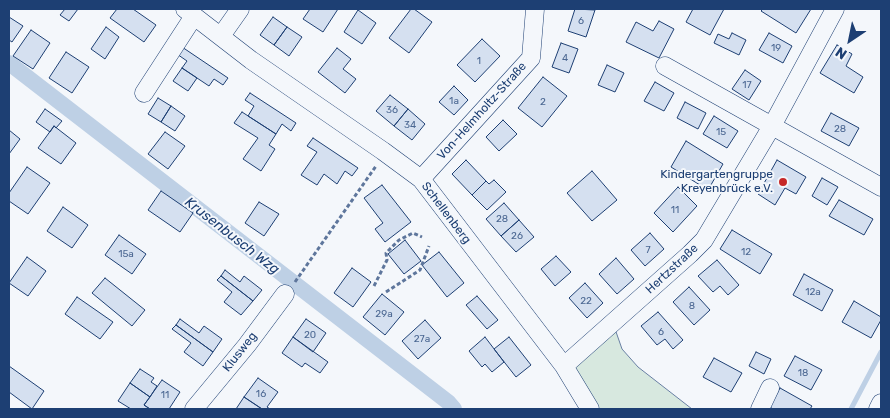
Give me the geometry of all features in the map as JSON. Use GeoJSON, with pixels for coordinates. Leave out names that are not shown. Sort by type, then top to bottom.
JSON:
{"type":"FeatureCollection","features":[{"type":"Feature","properties":{"kind":"street"},"geometry":{"type":"LineString","coordinates":[[221,36],[240,9]]}},
{"type":"Feature","properties":{"kind":"street","name":"Von-Helmholtz-Straße"},"geometry":{"type":"LineString","coordinates":[[421,179],[531,58],[535,9]]}},
{"type":"Feature","properties":{"kind":"street","name":"Hertzstraße"},"geometry":{"type":"LineString","coordinates":[[564,366],[704,240],[772,126],[835,9]]}},
{"type":"Feature","properties":{"kind":"street"},"geometry":{"type":"LineString","coordinates":[[144,92],[190,12]]}},
{"type":"Feature","properties":{"kind":"street","name":"Schellenberg"},"geometry":{"type":"LineString","coordinates":[[190,12],[251,60],[421,179],[564,366],[590,409]]}},
{"type":"Feature","properties":{"kind":"street"},"geometry":{"type":"LineString","coordinates":[[665,66],[881,187]]}},
{"type":"Feature","properties":{"kind":"street","name":"Klusweg"},"geometry":{"type":"LineString","coordinates":[[194,409],[285,294]]}},
{"type":"Feature","properties":{"kind":"street"},"geometry":{"type":"LineString","coordinates":[[760,409],[770,388]]}},
{"type":"Feature","properties":{"kind":"street"},"geometry":{"type":"LineString","coordinates":[[878,409],[881,403]]}},
{"type":"Feature","properties":{"kind":"path"},"geometry":{"type":"LineString","coordinates":[[302,273],[379,161],[383,151]]}},
{"type":"Feature","properties":{"kind":"path"},"geometry":{"type":"LineString","coordinates":[[374,286],[387,260],[386,253],[399,240],[413,233],[422,237]]}},
{"type":"Feature","properties":{"kind":"path"},"geometry":{"type":"LineString","coordinates":[[386,292],[420,270],[429,246]]}},
{"type":"Feature","properties":{"kind":"shaded area"},"geometry":{"type":"Polygon","coordinates":[[[614,326],[622,349],[638,367],[692,409],[597,409],[568,365],[614,326]]]}},
{"type":"Feature","properties":{"kind":"building"},"geometry":{"type":"Polygon","coordinates":[[[65,9],[78,9],[69,21],[60,15],[65,9]]]}},
{"type":"Feature","properties":{"kind":"building"},"geometry":{"type":"Polygon","coordinates":[[[117,9],[133,9],[156,25],[144,42],[110,18],[117,9]]]}},
{"type":"Feature","properties":{"kind":"building"},"geometry":{"type":"Polygon","coordinates":[[[310,9],[338,9],[323,32],[303,19],[310,9]]]}},
{"type":"Feature","properties":{"kind":"building"},"geometry":{"type":"Polygon","coordinates":[[[411,9],[414,9],[432,22],[409,53],[389,38],[411,9]]]}},
{"type":"Feature","properties":{"kind":"building"},"geometry":{"type":"Polygon","coordinates":[[[575,9],[595,10],[586,37],[568,31],[575,9]]]}},
{"type":"Feature","properties":{"kind":"building"},"geometry":{"type":"Polygon","coordinates":[[[693,9],[724,9],[710,35],[686,22],[693,9]]]}},
{"type":"Feature","properties":{"kind":"building"},"geometry":{"type":"Polygon","coordinates":[[[763,9],[811,9],[796,33],[761,11],[763,9]]]}},
{"type":"Feature","properties":{"kind":"building"},"geometry":{"type":"Polygon","coordinates":[[[358,10],[376,23],[362,44],[344,32],[358,10]]]}},
{"type":"Feature","properties":{"kind":"building"},"geometry":{"type":"Polygon","coordinates":[[[9,17],[23,26],[12,42],[9,40],[9,17]]]}},
{"type":"Feature","properties":{"kind":"building"},"geometry":{"type":"Polygon","coordinates":[[[273,17],[287,27],[274,45],[260,35],[273,17]]]}},
{"type":"Feature","properties":{"kind":"building"},"geometry":{"type":"Polygon","coordinates":[[[659,21],[674,29],[659,58],[626,42],[636,22],[653,31],[659,21]]]}},
{"type":"Feature","properties":{"kind":"building"},"geometry":{"type":"Polygon","coordinates":[[[106,27],[119,37],[105,59],[91,49],[106,27]]]}},
{"type":"Feature","properties":{"kind":"building"},"geometry":{"type":"Polygon","coordinates":[[[287,27],[302,37],[289,56],[274,45],[287,27]]]}},
{"type":"Feature","properties":{"kind":"building"},"geometry":{"type":"Polygon","coordinates":[[[31,30],[50,43],[33,69],[13,56],[31,30]]]}},
{"type":"Feature","properties":{"kind":"building"},"geometry":{"type":"Polygon","coordinates":[[[732,33],[746,40],[739,55],[714,43],[718,34],[729,39],[732,33]]]}},
{"type":"Feature","properties":{"kind":"building"},"geometry":{"type":"Polygon","coordinates":[[[769,33],[792,46],[783,63],[759,50],[769,33]]]}},
{"type":"Feature","properties":{"kind":"building"},"geometry":{"type":"Polygon","coordinates":[[[482,39],[500,56],[475,82],[457,65],[482,39]]]}},
{"type":"Feature","properties":{"kind":"building"},"geometry":{"type":"Polygon","coordinates":[[[561,43],[578,49],[569,73],[552,67],[561,43]]]}},
{"type":"Feature","properties":{"kind":"building"},"geometry":{"type":"Polygon","coordinates":[[[179,45],[228,78],[223,85],[214,79],[209,86],[182,68],[187,61],[174,52],[179,45]]]}},
{"type":"Feature","properties":{"kind":"building"},"geometry":{"type":"Polygon","coordinates":[[[837,45],[852,54],[846,66],[863,77],[854,93],[820,73],[837,45]]]}},
{"type":"Feature","properties":{"kind":"building"},"geometry":{"type":"Polygon","coordinates":[[[337,48],[351,59],[343,69],[356,79],[345,93],[318,72],[337,48]]]}},
{"type":"Feature","properties":{"kind":"building"},"geometry":{"type":"Polygon","coordinates":[[[66,52],[89,67],[72,93],[49,78],[66,52]]]}},
{"type":"Feature","properties":{"kind":"building"},"geometry":{"type":"Polygon","coordinates":[[[607,65],[624,73],[615,92],[598,85],[607,65]]]}},
{"type":"Feature","properties":{"kind":"building"},"geometry":{"type":"Polygon","coordinates":[[[182,68],[197,78],[188,91],[173,81],[182,68]]]}},
{"type":"Feature","properties":{"kind":"building"},"geometry":{"type":"Polygon","coordinates":[[[745,70],[761,81],[749,100],[732,89],[745,70]]]}},
{"type":"Feature","properties":{"kind":"building"},"geometry":{"type":"Polygon","coordinates":[[[543,77],[567,96],[542,127],[518,108],[543,77]]]}},
{"type":"Feature","properties":{"kind":"building"},"geometry":{"type":"Polygon","coordinates":[[[655,82],[674,93],[664,111],[644,101],[655,82]]]}},
{"type":"Feature","properties":{"kind":"building"},"geometry":{"type":"Polygon","coordinates":[[[454,86],[468,100],[454,115],[439,102],[454,86]]]}},
{"type":"Feature","properties":{"kind":"building"},"geometry":{"type":"Polygon","coordinates":[[[250,93],[296,123],[291,131],[282,124],[276,134],[248,116],[254,106],[245,100],[250,93]]]}},
{"type":"Feature","properties":{"kind":"building"},"geometry":{"type":"Polygon","coordinates":[[[390,95],[408,109],[394,126],[376,111],[390,95]]]}},
{"type":"Feature","properties":{"kind":"building"},"geometry":{"type":"Polygon","coordinates":[[[158,98],[171,106],[161,122],[148,114],[158,98]]]}},
{"type":"Feature","properties":{"kind":"building"},"geometry":{"type":"Polygon","coordinates":[[[685,102],[706,113],[698,129],[677,118],[685,102]]]}},
{"type":"Feature","properties":{"kind":"building"},"geometry":{"type":"Polygon","coordinates":[[[171,106],[185,116],[175,131],[161,122],[171,106]]]}},
{"type":"Feature","properties":{"kind":"building"},"geometry":{"type":"Polygon","coordinates":[[[45,109],[62,121],[56,128],[54,126],[50,132],[36,122],[45,109]]]}},
{"type":"Feature","properties":{"kind":"building"},"geometry":{"type":"Polygon","coordinates":[[[408,109],[425,124],[412,140],[394,126],[408,109]]]}},
{"type":"Feature","properties":{"kind":"building"},"geometry":{"type":"Polygon","coordinates":[[[242,112],[276,134],[269,145],[275,149],[261,171],[243,159],[258,138],[234,123],[242,112]]]}},
{"type":"Feature","properties":{"kind":"building"},"geometry":{"type":"Polygon","coordinates":[[[831,113],[859,128],[849,146],[821,131],[831,113]]]}},
{"type":"Feature","properties":{"kind":"building"},"geometry":{"type":"Polygon","coordinates":[[[714,116],[738,131],[727,148],[703,134],[714,116]]]}},
{"type":"Feature","properties":{"kind":"building"},"geometry":{"type":"Polygon","coordinates":[[[503,120],[517,134],[499,151],[486,137],[503,120]]]}},
{"type":"Feature","properties":{"kind":"building"},"geometry":{"type":"Polygon","coordinates":[[[54,126],[76,143],[61,164],[38,148],[54,126]]]}},
{"type":"Feature","properties":{"kind":"building"},"geometry":{"type":"Polygon","coordinates":[[[9,130],[20,139],[9,154],[9,130]]]}},
{"type":"Feature","properties":{"kind":"building"},"geometry":{"type":"Polygon","coordinates":[[[165,132],[185,146],[168,169],[148,154],[165,132]]]}},
{"type":"Feature","properties":{"kind":"building"},"geometry":{"type":"Polygon","coordinates":[[[313,138],[358,168],[352,176],[345,171],[337,184],[324,174],[317,185],[301,175],[317,152],[307,146],[313,138]]]}},
{"type":"Feature","properties":{"kind":"building"},"geometry":{"type":"Polygon","coordinates":[[[686,141],[723,164],[708,190],[671,167],[686,141]]]}},
{"type":"Feature","properties":{"kind":"building"},"geometry":{"type":"Polygon","coordinates":[[[466,160],[486,181],[472,195],[452,174],[466,160]]]}},
{"type":"Feature","properties":{"kind":"building","name":"Kindergartengruppe Kreyenbrück e.V."},"geometry":{"type":"Polygon","coordinates":[[[777,160],[806,177],[796,194],[785,188],[775,205],[758,194],[777,160]]]}},
{"type":"Feature","properties":{"kind":"building"},"geometry":{"type":"Polygon","coordinates":[[[27,167],[50,183],[28,214],[9,201],[9,193],[27,167]]]}},
{"type":"Feature","properties":{"kind":"building"},"geometry":{"type":"Polygon","coordinates":[[[592,171],[617,200],[592,221],[567,193],[592,171]]]}},
{"type":"Feature","properties":{"kind":"building"},"geometry":{"type":"Polygon","coordinates":[[[822,178],[838,187],[827,205],[812,196],[822,178]]]}},
{"type":"Feature","properties":{"kind":"building"},"geometry":{"type":"Polygon","coordinates":[[[494,180],[506,192],[487,210],[472,195],[486,181],[489,184],[494,180]]]}},
{"type":"Feature","properties":{"kind":"building"},"geometry":{"type":"Polygon","coordinates":[[[382,185],[411,222],[385,242],[375,229],[383,223],[364,198],[382,185]]]}},
{"type":"Feature","properties":{"kind":"building"},"geometry":{"type":"Polygon","coordinates":[[[678,187],[697,206],[673,232],[654,213],[678,187]]]}},
{"type":"Feature","properties":{"kind":"building"},"geometry":{"type":"Polygon","coordinates":[[[161,191],[193,213],[180,232],[148,210],[161,191]]]}},
{"type":"Feature","properties":{"kind":"building"},"geometry":{"type":"Polygon","coordinates":[[[839,200],[873,219],[864,235],[829,216],[839,200]]]}},
{"type":"Feature","properties":{"kind":"building"},"geometry":{"type":"Polygon","coordinates":[[[259,202],[279,214],[264,236],[245,223],[259,202]]]}},
{"type":"Feature","properties":{"kind":"building"},"geometry":{"type":"Polygon","coordinates":[[[504,203],[519,220],[501,236],[486,219],[504,203]]]}},
{"type":"Feature","properties":{"kind":"building"},"geometry":{"type":"Polygon","coordinates":[[[63,207],[88,225],[72,248],[47,231],[63,207]]]}},
{"type":"Feature","properties":{"kind":"building"},"geometry":{"type":"Polygon","coordinates":[[[519,220],[534,237],[516,252],[501,236],[519,220]]]}},
{"type":"Feature","properties":{"kind":"building"},"geometry":{"type":"Polygon","coordinates":[[[732,230],[772,254],[760,274],[720,249],[732,230]]]}},
{"type":"Feature","properties":{"kind":"building"},"geometry":{"type":"Polygon","coordinates":[[[650,233],[664,249],[645,266],[631,250],[650,233]]]}},
{"type":"Feature","properties":{"kind":"building"},"geometry":{"type":"Polygon","coordinates":[[[119,235],[146,254],[132,274],[105,255],[119,235]]]}},
{"type":"Feature","properties":{"kind":"building"},"geometry":{"type":"Polygon","coordinates":[[[405,240],[421,261],[404,274],[388,254],[405,240]]]}},
{"type":"Feature","properties":{"kind":"building"},"geometry":{"type":"Polygon","coordinates":[[[439,252],[464,283],[447,297],[422,265],[439,252]]]}},
{"type":"Feature","properties":{"kind":"building"},"geometry":{"type":"Polygon","coordinates":[[[556,256],[571,272],[555,286],[541,269],[556,256]]]}},
{"type":"Feature","properties":{"kind":"building"},"geometry":{"type":"Polygon","coordinates":[[[27,257],[46,271],[28,296],[9,283],[27,257]]]}},
{"type":"Feature","properties":{"kind":"building"},"geometry":{"type":"Polygon","coordinates":[[[616,258],[634,279],[617,294],[599,274],[616,258]]]}},
{"type":"Feature","properties":{"kind":"building"},"geometry":{"type":"Polygon","coordinates":[[[717,260],[739,285],[728,295],[720,286],[713,292],[698,276],[717,260]]]}},
{"type":"Feature","properties":{"kind":"building"},"geometry":{"type":"Polygon","coordinates":[[[352,268],[371,282],[353,307],[334,293],[352,268]]]}},
{"type":"Feature","properties":{"kind":"building"},"geometry":{"type":"Polygon","coordinates":[[[225,270],[240,282],[244,276],[262,290],[253,301],[221,276],[225,270]]]}},
{"type":"Feature","properties":{"kind":"building"},"geometry":{"type":"Polygon","coordinates":[[[804,274],[833,290],[822,311],[793,295],[804,274]]]}},
{"type":"Feature","properties":{"kind":"building"},"geometry":{"type":"Polygon","coordinates":[[[221,276],[253,301],[241,315],[224,302],[232,292],[217,280],[221,276]]]}},
{"type":"Feature","properties":{"kind":"building"},"geometry":{"type":"Polygon","coordinates":[[[105,278],[145,310],[132,326],[92,293],[105,278]]]}},
{"type":"Feature","properties":{"kind":"building"},"geometry":{"type":"Polygon","coordinates":[[[585,283],[603,303],[587,318],[569,298],[585,283]]]}},
{"type":"Feature","properties":{"kind":"building"},"geometry":{"type":"Polygon","coordinates":[[[689,287],[710,310],[694,325],[673,302],[689,287]]]}},
{"type":"Feature","properties":{"kind":"building"},"geometry":{"type":"Polygon","coordinates":[[[382,294],[404,312],[385,335],[363,317],[382,294]]]}},
{"type":"Feature","properties":{"kind":"building"},"geometry":{"type":"Polygon","coordinates":[[[477,296],[498,320],[487,329],[466,305],[477,296]]]}},
{"type":"Feature","properties":{"kind":"building"},"geometry":{"type":"Polygon","coordinates":[[[77,297],[113,322],[100,339],[65,314],[77,297]]]}},
{"type":"Feature","properties":{"kind":"building"},"geometry":{"type":"Polygon","coordinates":[[[854,301],[881,317],[871,338],[842,322],[854,301]]]}},
{"type":"Feature","properties":{"kind":"building"},"geometry":{"type":"Polygon","coordinates":[[[658,312],[683,340],[673,349],[665,339],[657,345],[641,326],[658,312]]]}},
{"type":"Feature","properties":{"kind":"building"},"geometry":{"type":"Polygon","coordinates":[[[180,319],[199,333],[204,326],[222,339],[213,352],[176,325],[180,319]]]}},
{"type":"Feature","properties":{"kind":"building"},"geometry":{"type":"Polygon","coordinates":[[[306,319],[326,333],[313,352],[293,337],[306,319]]]}},
{"type":"Feature","properties":{"kind":"building"},"geometry":{"type":"Polygon","coordinates":[[[425,320],[441,338],[418,359],[402,341],[425,320]]]}},
{"type":"Feature","properties":{"kind":"building"},"geometry":{"type":"Polygon","coordinates":[[[176,325],[213,352],[203,366],[184,352],[191,343],[172,329],[176,325]]]}},
{"type":"Feature","properties":{"kind":"building"},"geometry":{"type":"Polygon","coordinates":[[[293,337],[328,362],[320,373],[305,363],[302,367],[282,353],[293,337]]]}},
{"type":"Feature","properties":{"kind":"building"},"geometry":{"type":"Polygon","coordinates":[[[485,337],[504,362],[492,372],[485,364],[482,367],[469,351],[485,337]]]}},
{"type":"Feature","properties":{"kind":"building"},"geometry":{"type":"Polygon","coordinates":[[[509,337],[531,365],[516,377],[494,349],[509,337]]]}},
{"type":"Feature","properties":{"kind":"building"},"geometry":{"type":"Polygon","coordinates":[[[756,352],[771,359],[764,374],[749,366],[756,352]]]}},
{"type":"Feature","properties":{"kind":"building"},"geometry":{"type":"Polygon","coordinates":[[[795,356],[822,370],[811,390],[784,376],[795,356]]]}},
{"type":"Feature","properties":{"kind":"building"},"geometry":{"type":"Polygon","coordinates":[[[714,358],[742,373],[731,392],[703,377],[714,358]]]}},
{"type":"Feature","properties":{"kind":"building"},"geometry":{"type":"Polygon","coordinates":[[[9,366],[44,391],[32,409],[9,392],[9,366]]]}},
{"type":"Feature","properties":{"kind":"building"},"geometry":{"type":"Polygon","coordinates":[[[140,369],[154,378],[151,382],[157,386],[150,397],[130,383],[140,369]]]}},
{"type":"Feature","properties":{"kind":"building"},"geometry":{"type":"Polygon","coordinates":[[[258,378],[278,392],[267,407],[270,409],[262,409],[244,397],[258,378]]]}},
{"type":"Feature","properties":{"kind":"building"},"geometry":{"type":"Polygon","coordinates":[[[162,380],[180,392],[169,409],[150,409],[144,405],[162,380]]]}},
{"type":"Feature","properties":{"kind":"building"},"geometry":{"type":"Polygon","coordinates":[[[130,383],[150,397],[144,405],[150,409],[131,409],[118,401],[130,383]]]}},
{"type":"Feature","properties":{"kind":"building"},"geometry":{"type":"Polygon","coordinates":[[[780,388],[812,406],[810,409],[773,409],[770,407],[780,388]]]}},
{"type":"Feature","properties":{"kind":"building"},"geometry":{"type":"Polygon","coordinates":[[[244,397],[262,409],[236,409],[244,397]]]}},
{"type":"Feature","properties":{"kind":"waterway","name":"Krusenbusch Wzg"},"geometry":{"type":"LineString","coordinates":[[9,63],[448,402],[454,409]]}},
{"type":"Feature","properties":{"kind":"waterway"},"geometry":{"type":"LineString","coordinates":[[851,409],[881,352]]}},
{"type":"Feature","properties":{"kind":"place","name":"Kindergartengruppe Kreyenbrück e.V."},"geometry":{"type":"Point","coordinates":[783,182]}}]}
